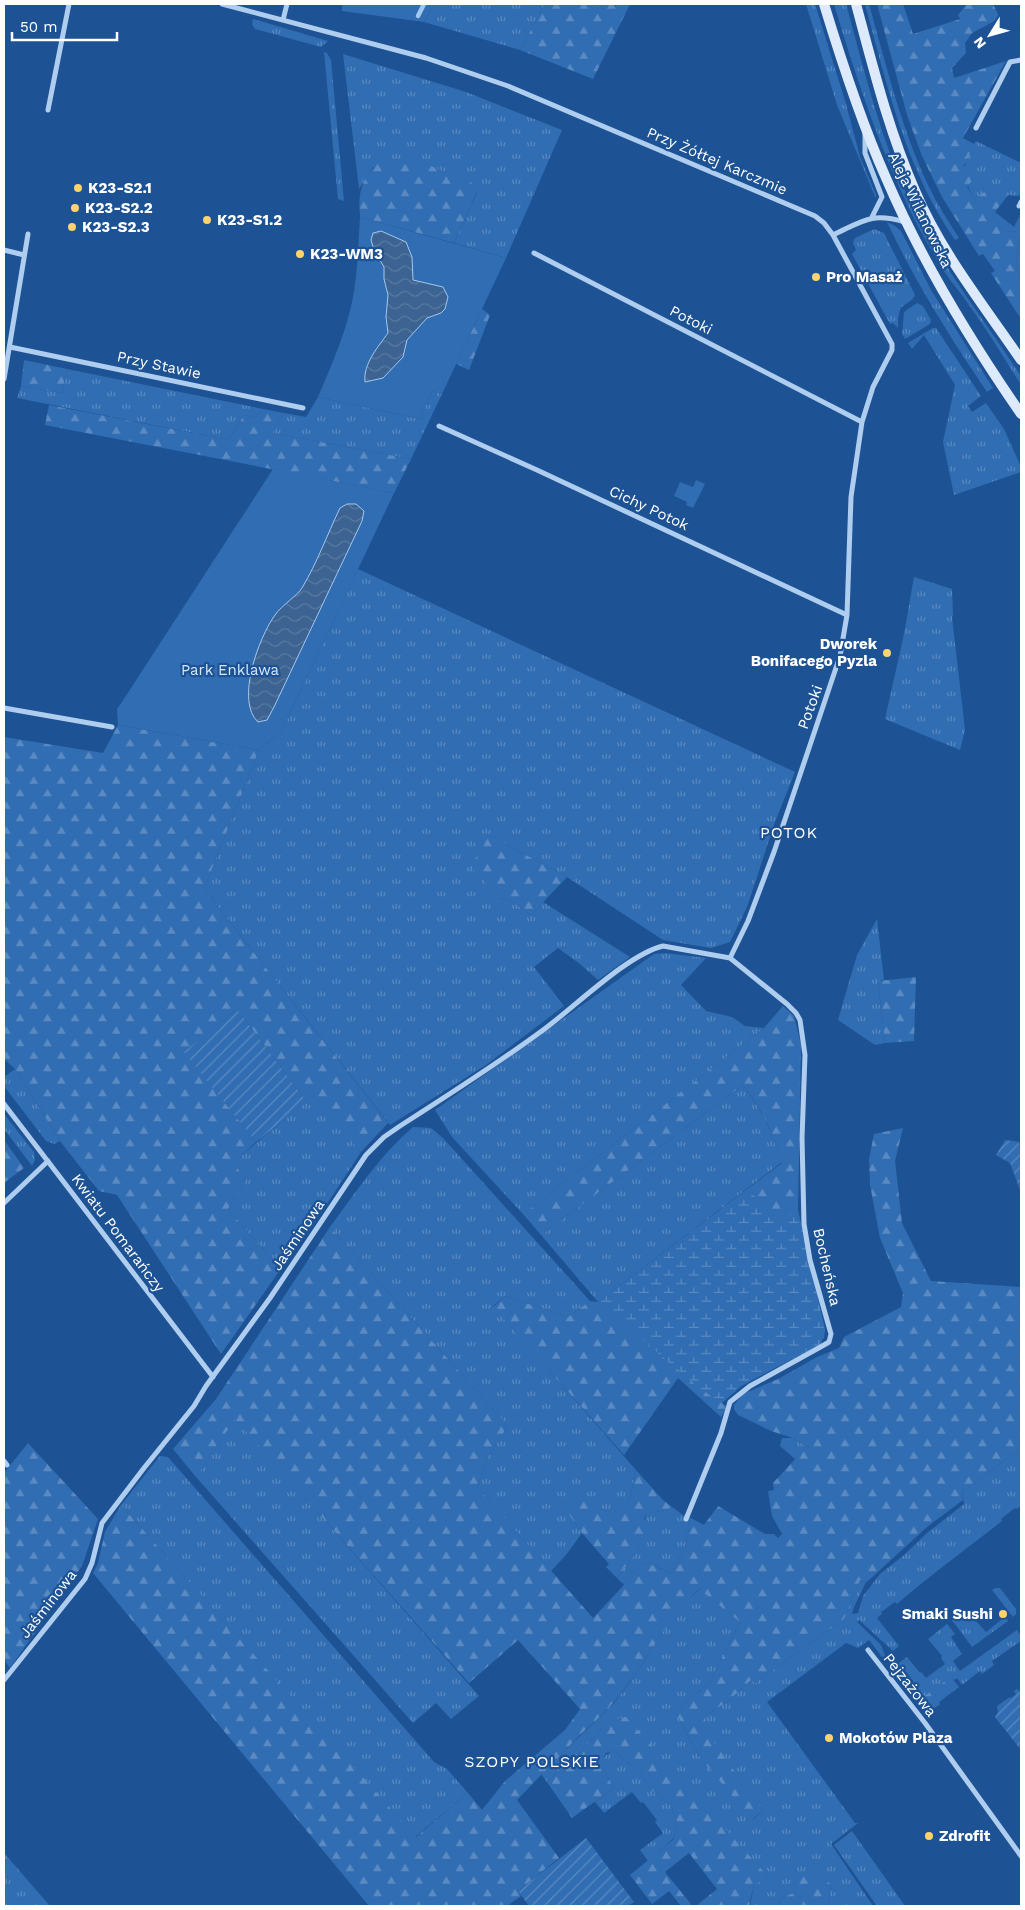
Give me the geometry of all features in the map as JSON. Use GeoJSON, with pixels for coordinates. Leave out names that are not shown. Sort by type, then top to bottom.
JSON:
{"type":"FeatureCollection","features":[{"type":"Feature","properties":{"kind":"main road","name":"Aleja Wilanowska"},"geometry":{"type":"LineString","coordinates":[[824,4],[844,69],[886,179],[949,302],[1021,414]]}},
{"type":"Feature","properties":{"kind":"main road","name":"Aleja Wilanowska"},"geometry":{"type":"LineString","coordinates":[[856,4],[893,135],[916,194],[937,234],[963,276],[1021,360]]}},
{"type":"Feature","properties":{"kind":"street"},"geometry":{"type":"LineString","coordinates":[[48,110],[69,4]]}},
{"type":"Feature","properties":{"kind":"street","name":"Przy Żółtej Karczmie"},"geometry":{"type":"LineString","coordinates":[[222,4],[426,58],[508,86],[815,216],[824,223],[833,235]]}},
{"type":"Feature","properties":{"kind":"street"},"geometry":{"type":"LineString","coordinates":[[283,20],[287,4]]}},
{"type":"Feature","properties":{"kind":"street"},"geometry":{"type":"LineString","coordinates":[[976,128],[1010,62],[1021,60]]}},
{"type":"Feature","properties":{"kind":"street"},"geometry":{"type":"LineString","coordinates":[[865,126],[865,153],[882,197],[872,217]]}},
{"type":"Feature","properties":{"kind":"street"},"geometry":{"type":"LineString","coordinates":[[833,235],[872,217],[890,218],[907,222]]}},
{"type":"Feature","properties":{"kind":"street"},"geometry":{"type":"LineString","coordinates":[[4,380],[28,234]]}},
{"type":"Feature","properties":{"kind":"street","name":"Potoki"},"geometry":{"type":"LineString","coordinates":[[730,958],[752,912],[840,656],[847,616],[851,497],[862,422],[872,387],[891,354],[892,347],[833,235]]}},
{"type":"Feature","properties":{"kind":"street"},"geometry":{"type":"LineString","coordinates":[[4,250],[24,255]]}},
{"type":"Feature","properties":{"kind":"street","name":"Potoki"},"geometry":{"type":"LineString","coordinates":[[534,253],[862,422]]}},
{"type":"Feature","properties":{"kind":"street","name":"Przy Stawie"},"geometry":{"type":"LineString","coordinates":[[10,347],[303,408]]}},
{"type":"Feature","properties":{"kind":"street","name":"Cichy Potok"},"geometry":{"type":"LineString","coordinates":[[439,426],[561,481],[847,616]]}},
{"type":"Feature","properties":{"kind":"street"},"geometry":{"type":"LineString","coordinates":[[4,708],[112,726]]}},
{"type":"Feature","properties":{"kind":"street","name":"Jaśminowa"},"geometry":{"type":"LineString","coordinates":[[4,1680],[85,1579],[92,1563],[102,1524],[138,1474],[191,1411],[213,1377],[247,1332],[366,1155],[384,1137],[540,1032],[621,968],[654,948],[670,946],[730,958]]}},
{"type":"Feature","properties":{"kind":"street","name":"Bocheńska"},"geometry":{"type":"LineString","coordinates":[[686,1519],[721,1433],[730,1402],[750,1386],[824,1346],[829,1342],[831,1334],[810,1260],[804,1224],[802,1138],[804,1055],[800,1020],[787,1004],[730,958]]}},
{"type":"Feature","properties":{"kind":"street","name":"Kwiatu Pomarańczy"},"geometry":{"type":"LineString","coordinates":[[4,1104],[213,1377]]}},
{"type":"Feature","properties":{"kind":"street"},"geometry":{"type":"LineString","coordinates":[[4,1204],[48,1161]]}},
{"type":"Feature","properties":{"kind":"street","name":"Pejzażowa"},"geometry":{"type":"LineString","coordinates":[[868,1650],[925,1723],[1021,1856]]}},
{"type":"Feature","properties":{"kind":"green space"},"geometry":{"type":"Polygon","coordinates":[[[342,4],[434,4],[424,22],[342,11],[342,4]]]}},
{"type":"Feature","properties":{"kind":"green space"},"geometry":{"type":"Polygon","coordinates":[[[434,4],[545,4],[520,50],[424,22],[434,4]]]}},
{"type":"Feature","properties":{"kind":"green space"},"geometry":{"type":"Polygon","coordinates":[[[545,4],[630,4],[593,79],[520,50],[545,4]]]}},
{"type":"Feature","properties":{"kind":"green space"},"geometry":{"type":"Polygon","coordinates":[[[806,4],[815,4],[846,104],[860,157],[876,199],[837,105],[806,4]]]}},
{"type":"Feature","properties":{"kind":"green space"},"geometry":{"type":"Polygon","coordinates":[[[834,4],[846,4],[883,134],[914,210],[938,253],[1021,376],[1021,385],[983,325],[947,276],[920,229],[891,167],[865,102],[834,4]]]}},
{"type":"Feature","properties":{"kind":"green space"},"geometry":{"type":"Polygon","coordinates":[[[865,4],[869,4],[895,96],[918,163],[931,192],[959,238],[955,240],[923,185],[911,156],[890,96],[865,4]]]}},
{"type":"Feature","properties":{"kind":"green space"},"geometry":{"type":"Polygon","coordinates":[[[877,4],[903,4],[913,34],[960,19],[958,15],[967,4],[993,4],[1000,18],[972,33],[965,43],[966,53],[952,68],[954,78],[1006,61],[963,138],[974,144],[964,166],[976,175],[967,187],[975,199],[996,183],[1008,195],[992,216],[1004,231],[1021,232],[1016,264],[1021,280],[1021,319],[991,273],[995,271],[983,254],[979,256],[942,197],[922,156],[907,115],[877,4]]]}},
{"type":"Feature","properties":{"kind":"green space"},"geometry":{"type":"Polygon","coordinates":[[[253,19],[328,41],[321,47],[255,29],[252,24],[253,19]]]}},
{"type":"Feature","properties":{"kind":"green space"},"geometry":{"type":"Polygon","coordinates":[[[324,52],[327,53],[331,60],[344,201],[338,199],[324,52]]]}},
{"type":"Feature","properties":{"kind":"green space"},"geometry":{"type":"Polygon","coordinates":[[[343,54],[466,92],[562,130],[506,258],[454,243],[477,193],[373,167],[359,189],[343,54]]]}},
{"type":"Feature","properties":{"kind":"green space"},"geometry":{"type":"Polygon","coordinates":[[[976,141],[1021,163],[1021,191],[1019,196],[1008,195],[996,184],[975,199],[968,185],[965,170],[968,155],[976,141]]]}},
{"type":"Feature","properties":{"kind":"green space"},"geometry":{"type":"Polygon","coordinates":[[[380,161],[431,166],[471,182],[477,192],[454,243],[360,217],[360,193],[362,186],[380,161]]]}},
{"type":"Feature","properties":{"kind":"green space"},"geometry":{"type":"Polygon","coordinates":[[[995,212],[1014,227],[1019,217],[1021,218],[1021,232],[1004,231],[992,216],[995,212]]]}},
{"type":"Feature","properties":{"kind":"green space"},"geometry":{"type":"Polygon","coordinates":[[[360,217],[506,258],[442,394],[432,391],[420,419],[318,397],[342,338],[352,302],[357,270],[360,217]]]}},
{"type":"Feature","properties":{"kind":"green space"},"geometry":{"type":"Polygon","coordinates":[[[887,222],[901,231],[931,290],[993,388],[987,392],[934,309],[909,266],[887,222]]]}},
{"type":"Feature","properties":{"kind":"green space"},"geometry":{"type":"Polygon","coordinates":[[[874,229],[884,233],[915,295],[900,310],[898,328],[893,323],[890,324],[852,254],[856,250],[853,243],[855,238],[874,229]]]}},
{"type":"Feature","properties":{"kind":"green space"},"geometry":{"type":"Polygon","coordinates":[[[1021,232],[1021,280],[1016,264],[1021,232]]]}},
{"type":"Feature","properties":{"kind":"green space"},"geometry":{"type":"Polygon","coordinates":[[[917,303],[923,306],[931,320],[930,324],[905,339],[902,334],[904,312],[917,303]]]}},
{"type":"Feature","properties":{"kind":"green space"},"geometry":{"type":"Polygon","coordinates":[[[482,309],[490,315],[469,370],[456,364],[482,309]]]}},
{"type":"Feature","properties":{"kind":"green space"},"geometry":{"type":"Polygon","coordinates":[[[936,328],[981,396],[968,406],[972,412],[986,403],[1004,429],[1021,467],[1021,472],[954,495],[943,442],[955,385],[924,335],[912,349],[908,343],[936,328]]]}},
{"type":"Feature","properties":{"kind":"green space"},"geometry":{"type":"Polygon","coordinates":[[[24,360],[67,369],[62,393],[21,386],[24,360]]]}},
{"type":"Feature","properties":{"kind":"green space"},"geometry":{"type":"Polygon","coordinates":[[[67,369],[263,409],[256,418],[244,415],[229,440],[17,398],[21,386],[62,393],[67,369]]]}},
{"type":"Feature","properties":{"kind":"green space"},"geometry":{"type":"Polygon","coordinates":[[[432,391],[442,394],[411,459],[272,433],[284,413],[306,417],[318,397],[420,419],[432,391]]]}},
{"type":"Feature","properties":{"kind":"green space"},"geometry":{"type":"Polygon","coordinates":[[[49,405],[229,440],[244,415],[256,418],[263,409],[284,413],[272,433],[411,459],[394,493],[45,425],[49,405]]]}},
{"type":"Feature","properties":{"kind":"green space","name":"Park Enklawa"},"geometry":{"type":"Polygon","coordinates":[[[273,469],[394,493],[281,732],[259,750],[118,725],[117,709],[273,469]]]}},
{"type":"Feature","properties":{"kind":"green space"},"geometry":{"type":"Polygon","coordinates":[[[696,480],[705,484],[693,508],[686,505],[687,502],[674,496],[680,482],[693,487],[696,480]]]}},
{"type":"Feature","properties":{"kind":"green space"},"geometry":{"type":"Polygon","coordinates":[[[358,569],[795,772],[775,822],[747,907],[730,942],[711,948],[663,940],[567,877],[489,835],[500,898],[513,902],[531,915],[543,902],[630,957],[598,980],[558,948],[534,967],[564,1006],[486,1065],[390,1125],[204,889],[259,750],[281,732],[358,569]]]}},
{"type":"Feature","properties":{"kind":"green space"},"geometry":{"type":"Polygon","coordinates":[[[914,577],[952,589],[952,617],[965,730],[960,750],[885,719],[904,634],[914,577]]]}},
{"type":"Feature","properties":{"kind":"green space"},"geometry":{"type":"Polygon","coordinates":[[[118,725],[259,750],[204,889],[388,1123],[361,1152],[313,1097],[307,1102],[237,1009],[185,1052],[256,1142],[233,1163],[246,1179],[228,1209],[280,1270],[221,1354],[117,1195],[99,1191],[60,1141],[15,1069],[4,1059],[4,737],[103,753],[118,725]]]}},
{"type":"Feature","properties":{"kind":"green space"},"geometry":{"type":"Polygon","coordinates":[[[489,835],[567,877],[531,915],[513,902],[500,898],[472,868],[489,835]]]}},
{"type":"Feature","properties":{"kind":"green space"},"geometry":{"type":"Polygon","coordinates":[[[877,919],[884,980],[878,981],[885,1043],[875,1045],[838,1020],[857,955],[877,919]]]}},
{"type":"Feature","properties":{"kind":"green space"},"geometry":{"type":"Polygon","coordinates":[[[665,953],[706,958],[681,985],[706,1011],[732,1017],[745,1026],[764,1028],[523,1214],[452,1137],[435,1110],[654,954],[665,953]]]}},
{"type":"Feature","properties":{"kind":"green space"},"geometry":{"type":"Polygon","coordinates":[[[916,977],[914,1041],[885,1043],[878,981],[916,977]]]}},
{"type":"Feature","properties":{"kind":"green space"},"geometry":{"type":"Polygon","coordinates":[[[783,1006],[794,1016],[801,1045],[798,1211],[825,1330],[824,1338],[810,1350],[798,1354],[741,1386],[722,1403],[727,1407],[721,1417],[678,1378],[624,1455],[493,1307],[505,1296],[568,1317],[590,1301],[598,1302],[782,1163],[771,1131],[743,1085],[541,1235],[523,1214],[764,1028],[783,1006]]]}},
{"type":"Feature","properties":{"kind":"green space"},"geometry":{"type":"Polygon","coordinates":[[[237,1009],[307,1102],[256,1142],[184,1052],[237,1009]]]}},
{"type":"Feature","properties":{"kind":"green space"},"geometry":{"type":"Polygon","coordinates":[[[15,1069],[60,1141],[54,1144],[46,1141],[4,1086],[4,1077],[15,1069]]]}},
{"type":"Feature","properties":{"kind":"green space"},"geometry":{"type":"Polygon","coordinates":[[[743,1085],[766,1122],[782,1162],[598,1302],[541,1235],[743,1085]]]}},
{"type":"Feature","properties":{"kind":"green space"},"geometry":{"type":"Polygon","coordinates":[[[313,1096],[361,1152],[280,1270],[228,1209],[246,1179],[232,1163],[313,1096]]]}},
{"type":"Feature","properties":{"kind":"green space"},"geometry":{"type":"Polygon","coordinates":[[[4,1114],[34,1152],[35,1160],[32,1166],[4,1129],[4,1114]]]}},
{"type":"Feature","properties":{"kind":"green space"},"geometry":{"type":"Polygon","coordinates":[[[413,1127],[431,1128],[443,1138],[590,1301],[568,1317],[505,1296],[493,1306],[635,1469],[631,1497],[622,1510],[610,1513],[597,1508],[563,1506],[582,1533],[566,1555],[551,1571],[477,1487],[487,1458],[508,1426],[330,1227],[379,1162],[413,1127]]]}},
{"type":"Feature","properties":{"kind":"green space"},"geometry":{"type":"Polygon","coordinates":[[[903,1128],[895,1161],[902,1223],[931,1281],[1021,1287],[1021,1448],[968,1488],[962,1490],[963,1500],[927,1527],[869,1580],[866,1582],[860,1580],[844,1619],[755,1683],[751,1680],[728,1701],[705,1716],[708,1734],[763,1811],[752,1819],[701,1759],[675,1711],[709,1683],[740,1622],[699,1589],[675,1615],[614,1702],[517,1800],[559,1858],[518,1891],[521,1896],[507,1906],[369,1906],[93,1573],[98,1563],[105,1532],[121,1505],[416,1837],[468,1793],[482,1810],[505,1781],[565,1730],[580,1709],[518,1640],[469,1683],[235,1419],[196,1477],[173,1449],[216,1399],[330,1227],[508,1426],[487,1458],[477,1487],[593,1618],[642,1563],[650,1564],[673,1573],[674,1567],[685,1548],[691,1518],[704,1525],[718,1506],[765,1534],[774,1534],[778,1538],[782,1534],[772,1516],[768,1491],[774,1490],[773,1483],[798,1456],[809,1448],[793,1438],[771,1431],[738,1415],[734,1405],[743,1394],[778,1379],[817,1357],[839,1348],[844,1337],[901,1307],[903,1293],[880,1238],[870,1185],[869,1159],[874,1134],[903,1128]]]}},
{"type":"Feature","properties":{"kind":"green space"},"geometry":{"type":"Polygon","coordinates":[[[4,1140],[24,1168],[4,1183],[4,1140]]]}},
{"type":"Feature","properties":{"kind":"green space"},"geometry":{"type":"Polygon","coordinates":[[[1005,1140],[1019,1142],[1021,1154],[1020,1190],[1010,1163],[996,1155],[1005,1140]]]}},
{"type":"Feature","properties":{"kind":"green space"},"geometry":{"type":"Polygon","coordinates":[[[748,1189],[777,1221],[798,1211],[825,1330],[821,1344],[741,1386],[721,1403],[698,1387],[598,1302],[748,1189]]]}},
{"type":"Feature","properties":{"kind":"green space"},"geometry":{"type":"Polygon","coordinates":[[[235,1418],[479,1696],[451,1719],[436,1703],[413,1723],[196,1477],[235,1418]]]}},
{"type":"Feature","properties":{"kind":"green space"},"geometry":{"type":"Polygon","coordinates":[[[782,1438],[793,1438],[809,1448],[795,1459],[780,1446],[782,1438]]]}},
{"type":"Feature","properties":{"kind":"green space"},"geometry":{"type":"Polygon","coordinates":[[[28,1443],[98,1519],[82,1566],[10,1668],[4,1660],[4,1473],[28,1443]]]}},
{"type":"Feature","properties":{"kind":"green space"},"geometry":{"type":"Polygon","coordinates":[[[1021,1448],[1021,1506],[1017,1509],[1015,1508],[1001,1519],[1002,1521],[897,1604],[895,1602],[881,1612],[882,1614],[877,1618],[899,1646],[893,1651],[859,1620],[857,1622],[881,1645],[886,1658],[882,1657],[869,1640],[858,1648],[846,1643],[767,1702],[855,1823],[858,1823],[831,1844],[873,1906],[828,1906],[831,1884],[819,1877],[809,1876],[800,1881],[793,1893],[780,1899],[779,1906],[750,1906],[754,1884],[769,1878],[607,1723],[579,1753],[547,1782],[541,1774],[614,1703],[672,1618],[683,1604],[700,1589],[740,1622],[709,1683],[675,1711],[701,1759],[753,1819],[763,1811],[707,1734],[705,1716],[728,1701],[751,1680],[755,1683],[844,1619],[860,1580],[866,1582],[852,1614],[858,1613],[863,1596],[880,1574],[964,1504],[962,1490],[968,1488],[1021,1448]]]}},
{"type":"Feature","properties":{"kind":"green space"},"geometry":{"type":"Polygon","coordinates":[[[160,1456],[168,1457],[434,1762],[447,1769],[468,1793],[415,1837],[121,1505],[160,1456]]]}},
{"type":"Feature","properties":{"kind":"green space"},"geometry":{"type":"Polygon","coordinates":[[[635,1469],[663,1500],[672,1507],[646,1514],[644,1519],[649,1530],[640,1547],[617,1578],[606,1567],[609,1564],[582,1533],[562,1505],[589,1498],[604,1511],[622,1510],[631,1497],[635,1469]]]}},
{"type":"Feature","properties":{"kind":"green space"},"geometry":{"type":"Polygon","coordinates":[[[672,1507],[691,1518],[685,1548],[674,1567],[673,1573],[650,1564],[642,1563],[623,1584],[617,1578],[640,1547],[646,1514],[672,1507]]]}},
{"type":"Feature","properties":{"kind":"green space"},"geometry":{"type":"Polygon","coordinates":[[[1000,1588],[1016,1609],[1016,1614],[1013,1617],[992,1590],[1000,1588]]]}},
{"type":"Feature","properties":{"kind":"green space"},"geometry":{"type":"Polygon","coordinates":[[[964,1611],[967,1611],[986,1632],[1005,1617],[1008,1621],[972,1647],[952,1620],[964,1611]]]}},
{"type":"Feature","properties":{"kind":"green space"},"geometry":{"type":"Polygon","coordinates":[[[947,1624],[955,1634],[951,1637],[962,1654],[953,1661],[960,1671],[1017,1630],[1021,1636],[1021,1641],[992,1661],[994,1665],[982,1674],[980,1671],[962,1685],[957,1678],[954,1680],[951,1678],[916,1702],[912,1697],[920,1691],[903,1667],[894,1673],[895,1666],[907,1657],[926,1678],[945,1664],[941,1658],[942,1656],[928,1639],[947,1624]]]}},
{"type":"Feature","properties":{"kind":"green space"},"geometry":{"type":"Polygon","coordinates":[[[951,1677],[959,1687],[939,1702],[940,1704],[936,1707],[930,1710],[922,1710],[916,1702],[951,1677]]]}},
{"type":"Feature","properties":{"kind":"green space"},"geometry":{"type":"Polygon","coordinates":[[[1017,1689],[1021,1692],[1021,1750],[995,1717],[998,1712],[997,1706],[1016,1694],[1014,1691],[1017,1689]]]}},
{"type":"Feature","properties":{"kind":"green space"},"geometry":{"type":"Polygon","coordinates":[[[626,1717],[769,1878],[754,1884],[749,1906],[696,1906],[717,1889],[689,1853],[665,1872],[691,1904],[681,1906],[669,1891],[652,1904],[630,1875],[674,1839],[677,1822],[671,1805],[650,1789],[640,1772],[614,1751],[606,1753],[603,1767],[614,1788],[572,1818],[547,1782],[579,1753],[607,1723],[626,1717]]]}},
{"type":"Feature","properties":{"kind":"green space"},"geometry":{"type":"Polygon","coordinates":[[[614,1751],[640,1772],[650,1789],[671,1805],[677,1822],[674,1838],[648,1861],[640,1850],[663,1833],[655,1822],[657,1820],[643,1802],[641,1803],[632,1792],[604,1813],[595,1802],[614,1788],[602,1762],[607,1754],[614,1751]]]}},
{"type":"Feature","properties":{"kind":"green space"},"geometry":{"type":"Polygon","coordinates":[[[852,1831],[905,1906],[877,1906],[834,1845],[852,1831]]]}},
{"type":"Feature","properties":{"kind":"green space"},"geometry":{"type":"Polygon","coordinates":[[[586,1838],[634,1902],[628,1906],[529,1906],[518,1891],[586,1838]]]}},
{"type":"Feature","properties":{"kind":"green space"},"geometry":{"type":"Polygon","coordinates":[[[4,1853],[50,1906],[4,1906],[4,1853]]]}},
{"type":"Feature","properties":{"kind":"green space"},"geometry":{"type":"Polygon","coordinates":[[[805,1876],[819,1876],[831,1884],[828,1906],[779,1906],[780,1899],[793,1893],[797,1882],[805,1876]]]}},
{"type":"Feature","properties":{"kind":"water"},"geometry":{"type":"Polygon","coordinates":[[[381,231],[406,242],[412,257],[413,280],[443,287],[448,297],[445,309],[441,313],[427,318],[407,340],[403,357],[383,378],[365,382],[366,369],[369,362],[388,333],[386,317],[388,295],[384,279],[384,267],[374,250],[371,240],[373,233],[381,231]]]}},
{"type":"Feature","properties":{"kind":"water"},"geometry":{"type":"Polygon","coordinates":[[[347,504],[356,504],[364,511],[362,521],[274,707],[267,720],[258,722],[251,712],[249,685],[262,638],[275,615],[302,588],[340,508],[347,504]]]}},
{"type":"Feature","properties":{"kind":"waterway"},"geometry":{"type":"LineString","coordinates":[[418,16],[424,4]]}},
{"type":"Feature","properties":{"kind":"place","name":"K23-S2.1"},"geometry":{"type":"Point","coordinates":[78,188]}},
{"type":"Feature","properties":{"kind":"place","name":"K23-S2.2"},"geometry":{"type":"Point","coordinates":[75,208]}},
{"type":"Feature","properties":{"kind":"place","name":"K23-S1.2"},"geometry":{"type":"Point","coordinates":[207,220]}},
{"type":"Feature","properties":{"kind":"place","name":"K23-S2.3"},"geometry":{"type":"Point","coordinates":[72,227]}},
{"type":"Feature","properties":{"kind":"place","name":"K23-WM3"},"geometry":{"type":"Point","coordinates":[300,254]}},
{"type":"Feature","properties":{"kind":"place","name":"Pro Masaż"},"geometry":{"type":"Point","coordinates":[816,277]}},
{"type":"Feature","properties":{"kind":"place","name":"Dworek Bonifacego Pyzla"},"geometry":{"type":"Point","coordinates":[887,653]}},
{"type":"Feature","properties":{"kind":"place","name":"Smaki Sushi"},"geometry":{"type":"Point","coordinates":[1003,1614]}},
{"type":"Feature","properties":{"kind":"place","name":"Mokotów Plaza"},"geometry":{"type":"Point","coordinates":[829,1738]}},
{"type":"Feature","properties":{"kind":"place","name":"Zdrofit"},"geometry":{"type":"Point","coordinates":[929,1836]}},
{"type":"Feature","properties":{"kind":"district","name":"POTOK"},"geometry":{"type":"Point","coordinates":[789,832]}},
{"type":"Feature","properties":{"kind":"district","name":"SZOPY POLSKIE"},"geometry":{"type":"Point","coordinates":[532,1761]}}]}
